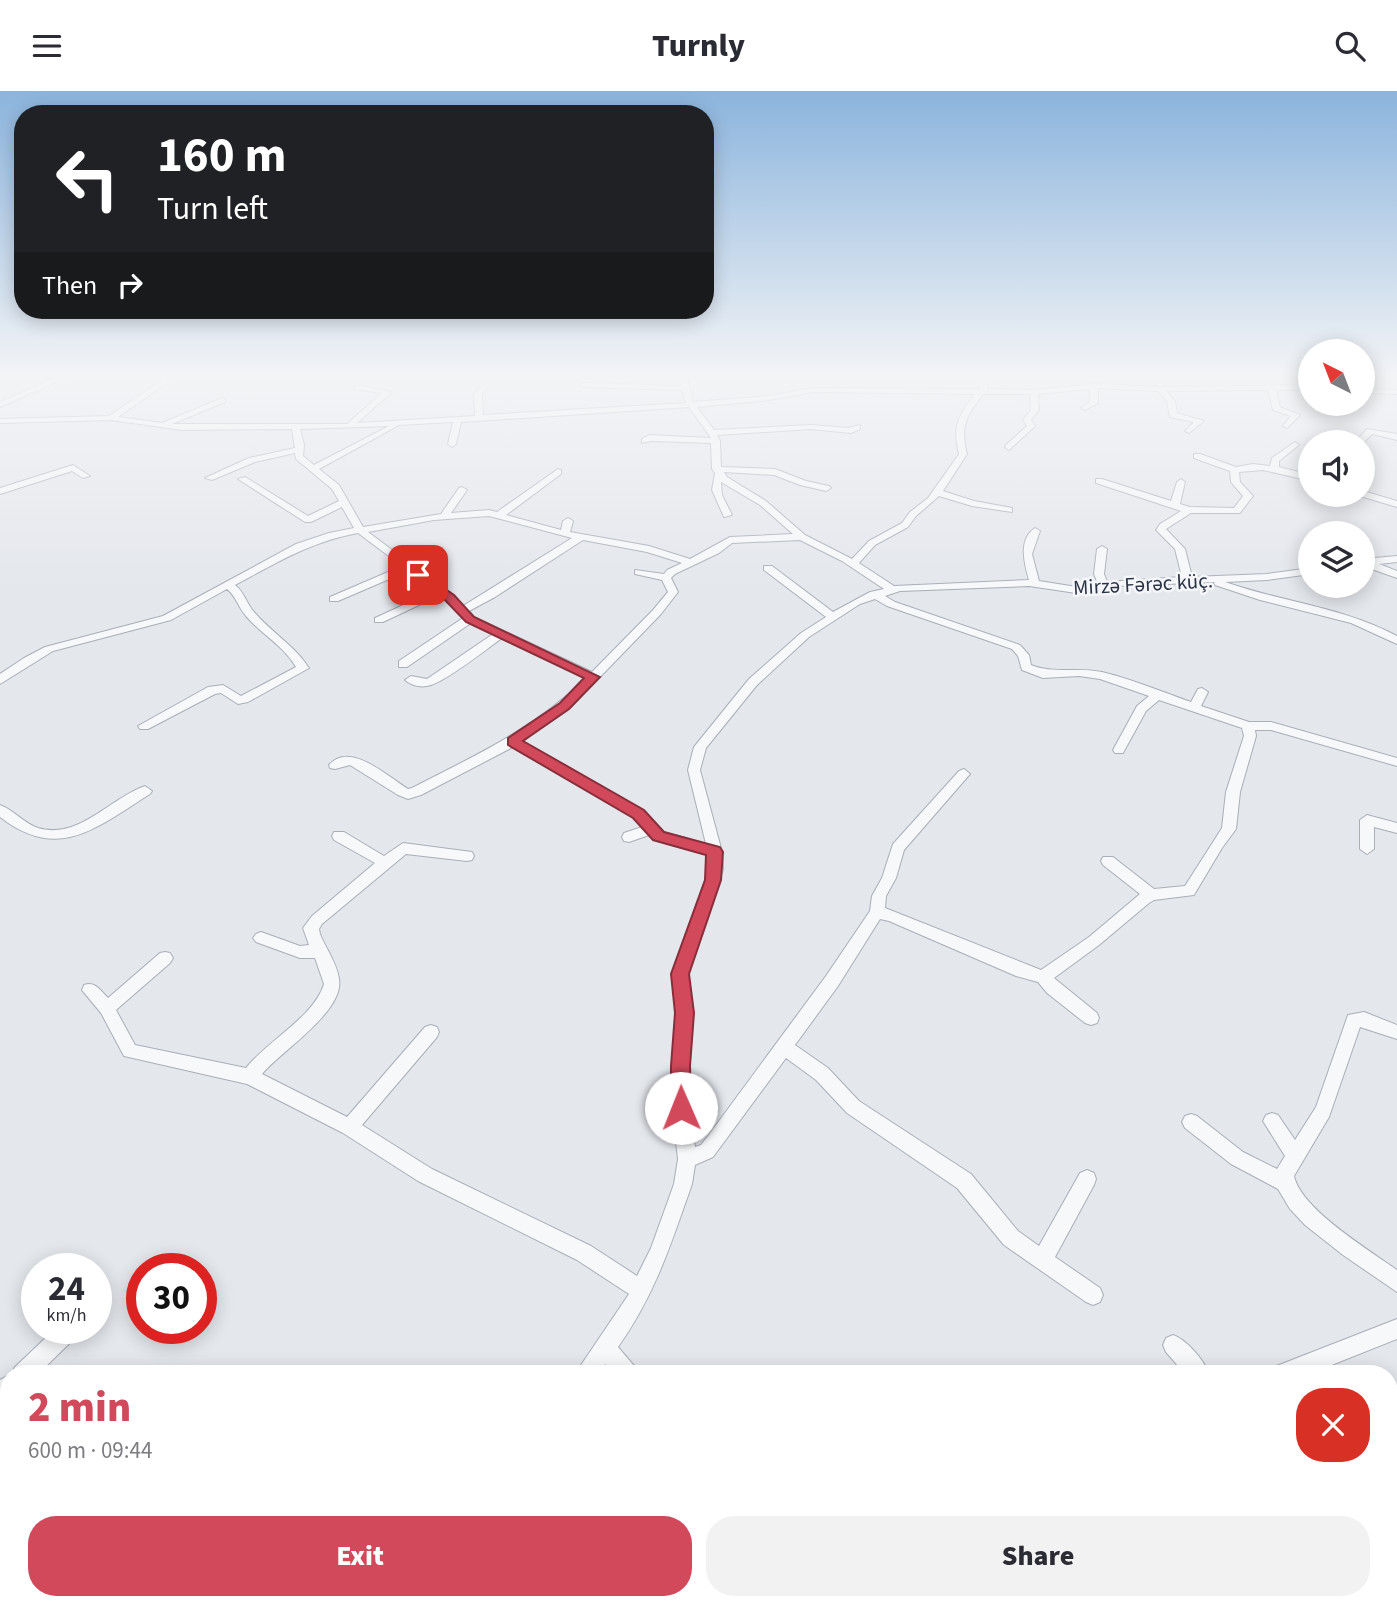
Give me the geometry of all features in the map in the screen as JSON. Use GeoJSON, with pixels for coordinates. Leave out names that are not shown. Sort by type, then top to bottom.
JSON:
{"type":"FeatureCollection","features":[{"type":"Feature","properties":{"kind":"street"},"geometry":{"type":"LineString","coordinates":[[312,469],[351,448]]}},
{"type":"Feature","properties":{"kind":"street"},"geometry":{"type":"LineString","coordinates":[[715,448],[718,472],[716,490],[727,515]]}},
{"type":"Feature","properties":{"kind":"street"},"geometry":{"type":"LineString","coordinates":[[853,563],[872,543],[905,525],[916,510],[939,492],[963,454],[963,448]]}},
{"type":"Feature","properties":{"kind":"street"},"geometry":{"type":"LineString","coordinates":[[1274,470],[1275,460],[1291,448]]}},
{"type":"Feature","properties":{"kind":"street"},"geometry":{"type":"LineString","coordinates":[[209,478],[257,458],[299,450],[299,457],[332,482],[360,530],[441,591],[466,615],[593,677]]}},
{"type":"Feature","properties":{"kind":"street"},"geometry":{"type":"LineString","coordinates":[[1197,456],[1235,470],[1247,467],[1298,475]]}},
{"type":"Feature","properties":{"kind":"street"},"geometry":{"type":"LineString","coordinates":[[0,491],[73,468],[86,476]]}},
{"type":"Feature","properties":{"kind":"street"},"geometry":{"type":"LineString","coordinates":[[1099,481],[1189,510],[1228,512],[1239,509],[1248,496],[1236,483],[1235,470]]}},
{"type":"Feature","properties":{"kind":"street"},"geometry":{"type":"LineString","coordinates":[[500,515],[558,472]]}},
{"type":"Feature","properties":{"kind":"street"},"geometry":{"type":"LineString","coordinates":[[718,472],[775,472],[803,483],[826,488]]}},
{"type":"Feature","properties":{"kind":"street"},"geometry":{"type":"LineString","coordinates":[[718,472],[769,507],[802,537],[853,563],[891,589]]}},
{"type":"Feature","properties":{"kind":"street"},"geometry":{"type":"LineString","coordinates":[[242,479],[307,520],[345,502]]}},
{"type":"Feature","properties":{"kind":"street"},"geometry":{"type":"LineString","coordinates":[[1175,504],[1181,482]]}},
{"type":"Feature","properties":{"kind":"street"},"geometry":{"type":"LineString","coordinates":[[445,516],[462,491]]}},
{"type":"Feature","properties":{"kind":"street"},"geometry":{"type":"LineString","coordinates":[[939,492],[972,503],[1009,510]]}},
{"type":"Feature","properties":{"kind":"street"},"geometry":{"type":"LineString","coordinates":[[1375,498],[1397,504]]}},
{"type":"Feature","properties":{"kind":"street"},"geometry":{"type":"LineString","coordinates":[[1188,580],[1183,551],[1161,528],[1189,510]]}},
{"type":"Feature","properties":{"kind":"street"},"geometry":{"type":"LineString","coordinates":[[0,680],[40,653],[167,618],[299,546],[332,535],[360,530],[445,516],[478,513],[500,515],[565,534],[649,549],[689,562]]}},
{"type":"Feature","properties":{"kind":"street"},"geometry":{"type":"LineString","coordinates":[[565,534],[568,521]]}},
{"type":"Feature","properties":{"kind":"street"},"geometry":{"type":"LineString","coordinates":[[1035,531],[1027,554],[1035,584]]}},
{"type":"Feature","properties":{"kind":"street"},"geometry":{"type":"LineString","coordinates":[[403,663],[466,615],[581,537]]}},
{"type":"Feature","properties":{"kind":"street"},"geometry":{"type":"LineString","coordinates":[[639,572],[666,577],[730,540],[802,537]]}},
{"type":"Feature","properties":{"kind":"street"},"geometry":{"type":"LineString","coordinates":[[1102,549],[1099,574],[1103,585]]}},
{"type":"Feature","properties":{"kind":"street"},"geometry":{"type":"LineString","coordinates":[[1375,562],[1397,559]]}},
{"type":"Feature","properties":{"kind":"street"},"geometry":{"type":"LineString","coordinates":[[1375,567],[1397,575]]}},
{"type":"Feature","properties":{"kind":"street"},"geometry":{"type":"LineString","coordinates":[[334,599],[407,568]]}},
{"type":"Feature","properties":{"kind":"street"},"geometry":{"type":"LineString","coordinates":[[768,568],[832,616]]}},
{"type":"Feature","properties":{"kind":"street","name":"Mirzə Fərəc küç."},"geometry":{"type":"LineString","coordinates":[[715,852],[696,781],[696,754],[748,687],[790,648],[832,616],[874,594],[891,589],[1035,584],[1083,591],[1103,585],[1215,580],[1298,572]]}},
{"type":"Feature","properties":{"kind":"street"},"geometry":{"type":"LineString","coordinates":[[335,765],[344,760],[353,761],[408,794],[513,741],[565,706],[593,677],[673,591],[666,577]]}},
{"type":"Feature","properties":{"kind":"street"},"geometry":{"type":"LineString","coordinates":[[1215,580],[1226,586],[1344,618],[1378,630],[1397,641]]}},
{"type":"Feature","properties":{"kind":"street"},"geometry":{"type":"LineString","coordinates":[[144,726],[212,690],[223,689],[238,700],[244,699],[302,670],[303,665],[241,604],[239,593],[227,584]]}},
{"type":"Feature","properties":{"kind":"street"},"geometry":{"type":"LineString","coordinates":[[379,620],[441,591]]}},
{"type":"Feature","properties":{"kind":"street"},"geometry":{"type":"LineString","coordinates":[[874,594],[885,602],[967,633],[1016,647],[1023,655],[1026,667],[1036,673],[1086,673],[1248,726],[1271,726],[1397,762]]}},
{"type":"Feature","properties":{"kind":"street"},"geometry":{"type":"LineString","coordinates":[[411,680],[430,682],[502,633]]}},
{"type":"Feature","properties":{"kind":"street"},"geometry":{"type":"LineString","coordinates":[[1193,709],[1202,692]]}},
{"type":"Feature","properties":{"kind":"street"},"geometry":{"type":"LineString","coordinates":[[1119,750],[1141,709],[1156,696]]}},
{"type":"Feature","properties":{"kind":"street"},"geometry":{"type":"LineString","coordinates":[[1043,977],[1151,895],[1189,891],[1217,843],[1229,829],[1233,792],[1250,736],[1248,726]]}},
{"type":"Feature","properties":{"kind":"street"},"geometry":{"type":"LineString","coordinates":[[513,741],[638,814],[659,836],[715,852],[713,880],[680,974],[684,1013],[680,1066],[681,1108],[687,1159],[683,1184],[642,1291],[606,1349],[593,1365]]}},
{"type":"Feature","properties":{"kind":"street"},"geometry":{"type":"LineString","coordinates":[[687,1159],[707,1151],[832,981],[877,913],[879,896],[889,878],[898,848],[964,773]]}},
{"type":"Feature","properties":{"kind":"street"},"geometry":{"type":"LineString","coordinates":[[0,810],[33,832],[63,836],[145,790]]}},
{"type":"Feature","properties":{"kind":"street"},"geometry":{"type":"LineString","coordinates":[[1367,849],[1367,820],[1397,828]]}},
{"type":"Feature","properties":{"kind":"street"},"geometry":{"type":"LineString","coordinates":[[629,837],[652,828]]}},
{"type":"Feature","properties":{"kind":"street"},"geometry":{"type":"LineString","coordinates":[[339,837],[384,862]]}},
{"type":"Feature","properties":{"kind":"street"},"geometry":{"type":"LineString","coordinates":[[250,1077],[325,1001],[332,987],[331,977],[318,951],[311,927],[317,920],[399,850],[409,847],[467,856]]}},
{"type":"Feature","properties":{"kind":"street"},"geometry":{"type":"LineString","coordinates":[[1108,861],[1151,895]]}},
{"type":"Feature","properties":{"kind":"street"},"geometry":{"type":"LineString","coordinates":[[877,913],[891,915],[1022,971],[1043,977],[1091,1018]]}},
{"type":"Feature","properties":{"kind":"street"},"geometry":{"type":"LineString","coordinates":[[261,938],[300,952],[318,951]]}},
{"type":"Feature","properties":{"kind":"street"},"geometry":{"type":"LineString","coordinates":[[107,1008],[165,958]]}},
{"type":"Feature","properties":{"kind":"street"},"geometry":{"type":"LineString","coordinates":[[90,990],[107,1008],[130,1051],[250,1077],[349,1127],[425,1175],[584,1253],[642,1291]]}},
{"type":"Feature","properties":{"kind":"street"},"geometry":{"type":"LineString","coordinates":[[1397,1032],[1364,1019],[1354,1020],[1324,1111],[1284,1175],[1283,1182],[1287,1190],[1318,1223],[1397,1282]]}},
{"type":"Feature","properties":{"kind":"street"},"geometry":{"type":"LineString","coordinates":[[349,1127],[431,1032]]}},
{"type":"Feature","properties":{"kind":"street"},"geometry":{"type":"LineString","coordinates":[[783,1046],[822,1074],[853,1107],[964,1181],[1000,1227],[1093,1295]]}},
{"type":"Feature","properties":{"kind":"street"},"geometry":{"type":"LineString","coordinates":[[1272,1121],[1296,1156]]}},
{"type":"Feature","properties":{"kind":"street"},"geometry":{"type":"LineString","coordinates":[[1191,1122],[1237,1158],[1283,1182]]}},
{"type":"Feature","properties":{"kind":"street"},"geometry":{"type":"LineString","coordinates":[[1042,1260],[1087,1179]]}},
{"type":"Feature","properties":{"kind":"street"},"geometry":{"type":"LineString","coordinates":[[1304,1365],[1397,1329]]}},
{"type":"Feature","properties":{"kind":"street"},"geometry":{"type":"LineString","coordinates":[[32,1365],[54,1344]]}},
{"type":"Feature","properties":{"kind":"street"},"geometry":{"type":"LineString","coordinates":[[1173,1345],[1191,1365]]}},
{"type":"Feature","properties":{"kind":"street"},"geometry":{"type":"LineString","coordinates":[[606,1349],[620,1365]]}},
{"type":"Feature","properties":{"kind":"route"},"geometry":{"type":"LineString","coordinates":[[418,575],[450,597],[474,622],[593,677],[565,706],[513,741],[638,814],[659,836],[715,852],[716,869],[713,880],[680,974],[684,1013],[680,1066],[681,1108]]}}]}
